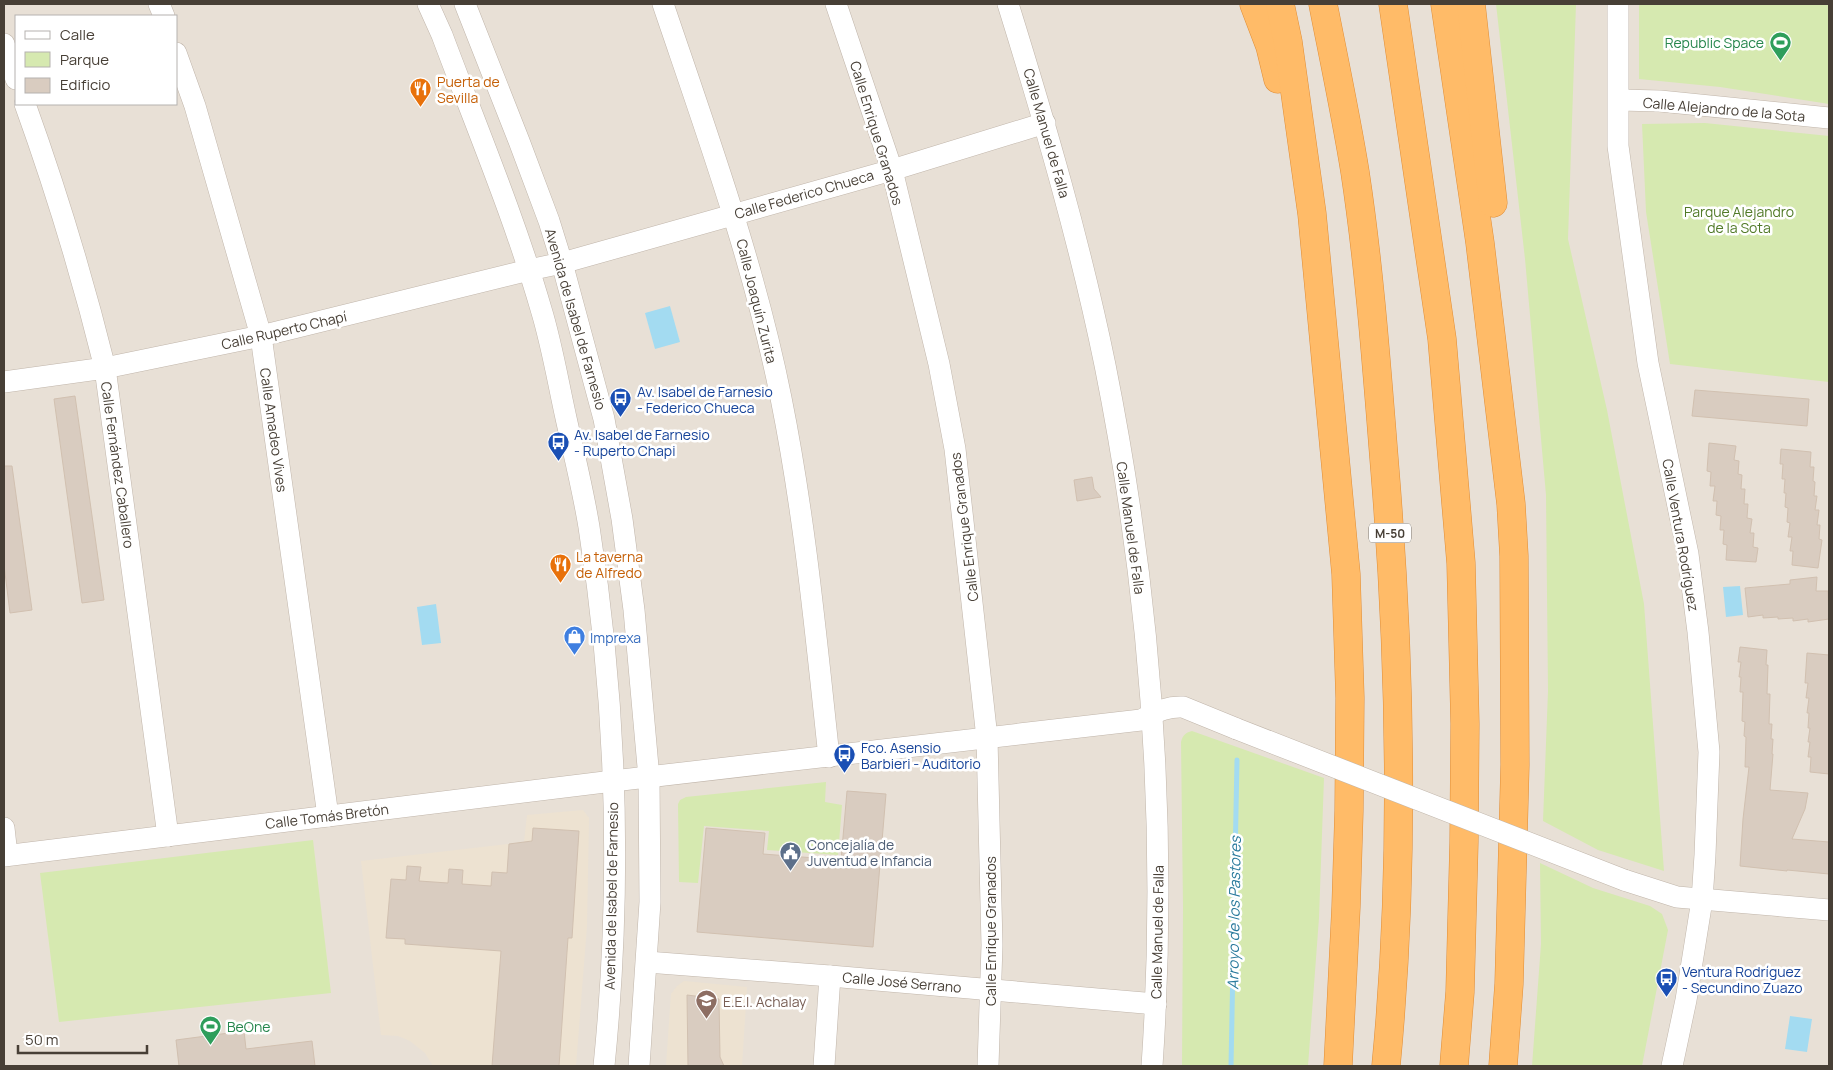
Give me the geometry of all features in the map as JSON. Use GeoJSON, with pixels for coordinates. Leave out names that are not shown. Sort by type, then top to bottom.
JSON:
{"type":"FeatureCollection","features":[{"type":"Feature","properties":{"kind":"highway"},"geometry":{"type":"LineString","coordinates":[[1254,4],[1270,46],[1312,214]]}},
{"type":"Feature","properties":{"kind":"highway"},"geometry":{"type":"LineString","coordinates":[[1280,4],[1288,42],[1312,214],[1346,574],[1350,698],[1349,811],[1346,916],[1338,1066]]}},
{"type":"Feature","properties":{"kind":"highway","name":"M-50"},"geometry":{"type":"LineString","coordinates":[[1323,4],[1355,172],[1375,340],[1393,572],[1399,773],[1397,886],[1390,1030],[1386,1066]]}},
{"type":"Feature","properties":{"kind":"highway"},"geometry":{"type":"LineString","coordinates":[[1393,4],[1442,339],[1462,563],[1465,724],[1464,842],[1460,992],[1454,1066]]}},
{"type":"Feature","properties":{"kind":"highway"},"geometry":{"type":"LineString","coordinates":[[1445,4],[1480,243],[1511,504],[1514,556],[1515,765],[1509,984],[1503,1066]]}},
{"type":"Feature","properties":{"kind":"highway"},"geometry":{"type":"LineString","coordinates":[[1471,4],[1503,293],[1514,443],[1511,504]]}},
{"type":"Feature","properties":{"kind":"street","name":"Avenida de Isabel de Farnesio"},"geometry":{"type":"LineString","coordinates":[[428,4],[442,35],[517,231],[529,270],[542,313],[588,525],[602,630],[612,736],[616,828],[613,924],[604,1066]]}},
{"type":"Feature","properties":{"kind":"street","name":"Avenida de Isabel de Farnesio"},"geometry":{"type":"LineString","coordinates":[[465,4],[549,221],[562,263],[604,419],[622,519],[634,610],[650,778],[650,902],[639,1066]]}},
{"type":"Feature","properties":{"kind":"street","name":"Calle Joaquín Zurita"},"geometry":{"type":"LineString","coordinates":[[663,4],[734,214],[759,305],[781,397],[796,477],[807,558],[829,757]]}},
{"type":"Feature","properties":{"kind":"street","name":"Calle Enrique Granados"},"geometry":{"type":"LineString","coordinates":[[836,4],[892,170],[939,364],[955,449],[987,738],[992,935],[988,1066]]}},
{"type":"Feature","properties":{"kind":"street","name":"Calle Manuel de Falla"},"geometry":{"type":"LineString","coordinates":[[1008,4],[1067,202],[1105,366],[1129,505],[1144,612],[1158,869],[1156,1004],[1152,1066]]}},
{"type":"Feature","properties":{"kind":"street","name":"Calle Ventura Rodríguez"},"geometry":{"type":"LineString","coordinates":[[1618,4],[1618,146],[1648,363],[1688,554],[1698,632],[1709,752],[1706,855],[1702,900],[1686,1000],[1672,1066]]}},
{"type":"Feature","properties":{"kind":"street"},"geometry":{"type":"LineString","coordinates":[[4,44],[15,76]]}},
{"type":"Feature","properties":{"kind":"street","name":"Calle Amadeo Vives"},"geometry":{"type":"LineString","coordinates":[[178,59],[195,106],[261,336],[328,816]]}},
{"type":"Feature","properties":{"kind":"street","name":"Calle Alejandro de la Sota"},"geometry":{"type":"LineString","coordinates":[[1619,100],[1660,101],[1829,118]]}},
{"type":"Feature","properties":{"kind":"street","name":"Calle Fernández Caballero"},"geometry":{"type":"LineString","coordinates":[[25,105],[61,212],[94,322],[105,368],[168,836]]}},
{"type":"Feature","properties":{"kind":"street","name":"Calle Federico Chueca"},"geometry":{"type":"LineString","coordinates":[[562,263],[892,170],[1045,123]]}},
{"type":"Feature","properties":{"kind":"street","name":"Calle Ruperto Chapí"},"geometry":{"type":"LineString","coordinates":[[4,382],[105,368],[261,336],[562,263]]}},
{"type":"Feature","properties":{"kind":"street","name":"Calle Tomás Bretón"},"geometry":{"type":"LineString","coordinates":[[6,855],[613,781],[1141,720],[1163,709],[1183,707],[1624,880],[1677,897],[1829,910]]}},
{"type":"Feature","properties":{"kind":"street"},"geometry":{"type":"LineString","coordinates":[[4,828],[6,855]]}},
{"type":"Feature","properties":{"kind":"street","name":"Calle José Serrano"},"geometry":{"type":"LineString","coordinates":[[647,962],[1156,1004]]}},
{"type":"Feature","properties":{"kind":"street"},"geometry":{"type":"LineString","coordinates":[[824,1066],[830,976]]}},
{"type":"Feature","properties":{"kind":"shaded area"},"geometry":{"type":"Polygon","coordinates":[[[4,4],[1829,4],[1829,1066],[4,1066],[4,4]]]}},
{"type":"Feature","properties":{"kind":"shaded area"},"geometry":{"type":"Polygon","coordinates":[[[583,810],[589,818],[587,926],[576,1066],[433,1066],[425,1053],[410,1041],[398,1036],[381,1035],[361,861],[524,842],[527,815],[583,810]]]}},
{"type":"Feature","properties":{"kind":"shaded area","name":"E.E.I. Achalay"},"geometry":{"type":"Polygon","coordinates":[[[684,981],[747,987],[742,1066],[666,1066],[671,994],[684,981]]]}},
{"type":"Feature","properties":{"kind":"green space"},"geometry":{"type":"Polygon","coordinates":[[[1496,4],[1576,4],[1568,239],[1607,410],[1644,604],[1664,871],[1598,850],[1543,821],[1548,691],[1546,495],[1525,259],[1496,4]]]}},
{"type":"Feature","properties":{"kind":"green space"},"geometry":{"type":"Polygon","coordinates":[[[1639,4],[1829,4],[1829,104],[1720,87],[1639,79],[1639,4]]]}},
{"type":"Feature","properties":{"kind":"green space","name":"Parque Alejandro de la Sota"},"geometry":{"type":"Polygon","coordinates":[[[1705,123],[1829,136],[1829,382],[1670,364],[1646,212],[1642,124],[1705,123]]]}},
{"type":"Feature","properties":{"kind":"green space"},"geometry":{"type":"Polygon","coordinates":[[[1192,731],[1324,778],[1319,918],[1308,1066],[1182,1066],[1181,742],[1185,735],[1192,731]]]}},
{"type":"Feature","properties":{"kind":"green space"},"geometry":{"type":"Polygon","coordinates":[[[826,782],[825,802],[842,805],[838,855],[767,850],[769,831],[704,826],[698,883],[679,882],[678,804],[680,800],[686,797],[826,782]]]}},
{"type":"Feature","properties":{"kind":"green space"},"geometry":{"type":"Polygon","coordinates":[[[313,840],[331,993],[59,1022],[40,873],[313,840]]]}},
{"type":"Feature","properties":{"kind":"green space"},"geometry":{"type":"Polygon","coordinates":[[[1540,863],[1593,888],[1650,906],[1662,914],[1668,930],[1642,1066],[1532,1066],[1541,944],[1540,863]]]}},
{"type":"Feature","properties":{"kind":"water"},"geometry":{"type":"Polygon","coordinates":[[[670,306],[680,342],[655,349],[645,313],[670,306]]]}},
{"type":"Feature","properties":{"kind":"water"},"geometry":{"type":"Polygon","coordinates":[[[1740,586],[1743,615],[1726,617],[1723,587],[1740,586]]]}},
{"type":"Feature","properties":{"kind":"water"},"geometry":{"type":"Polygon","coordinates":[[[436,604],[441,643],[422,645],[417,607],[436,604]]]}},
{"type":"Feature","properties":{"kind":"water"},"geometry":{"type":"Polygon","coordinates":[[[1790,1016],[1812,1019],[1807,1052],[1785,1049],[1790,1016]]]}},
{"type":"Feature","properties":{"kind":"building"},"geometry":{"type":"Polygon","coordinates":[[[1695,390],[1809,399],[1807,426],[1692,416],[1695,390]]]}},
{"type":"Feature","properties":{"kind":"building"},"geometry":{"type":"Polygon","coordinates":[[[75,396],[104,600],[82,603],[54,399],[75,396]]]}},
{"type":"Feature","properties":{"kind":"building"},"geometry":{"type":"Polygon","coordinates":[[[1709,443],[1736,446],[1734,460],[1739,461],[1738,474],[1742,475],[1741,489],[1745,489],[1744,504],[1748,504],[1747,518],[1752,519],[1750,533],[1754,533],[1753,547],[1758,548],[1756,562],[1726,560],[1727,545],[1723,544],[1724,530],[1720,530],[1721,516],[1716,515],[1717,501],[1713,501],[1715,486],[1710,486],[1711,472],[1707,471],[1709,443]]]}},
{"type":"Feature","properties":{"kind":"building"},"geometry":{"type":"Polygon","coordinates":[[[1781,449],[1811,452],[1810,467],[1814,467],[1814,496],[1817,496],[1815,510],[1819,510],[1817,525],[1820,525],[1819,539],[1822,540],[1818,568],[1792,565],[1793,551],[1790,551],[1792,537],[1788,537],[1790,523],[1787,522],[1788,508],[1785,507],[1785,479],[1782,479],[1783,464],[1780,464],[1781,449]]]}},
{"type":"Feature","properties":{"kind":"building"},"geometry":{"type":"Polygon","coordinates":[[[4,466],[12,466],[32,610],[10,613],[4,565],[4,466]]]}},
{"type":"Feature","properties":{"kind":"building"},"geometry":{"type":"Polygon","coordinates":[[[1092,477],[1094,489],[1101,497],[1077,501],[1074,480],[1092,477]]]}},
{"type":"Feature","properties":{"kind":"building"},"geometry":{"type":"Polygon","coordinates":[[[1817,577],[1816,591],[1828,591],[1829,619],[1808,622],[1808,619],[1793,621],[1793,618],[1763,618],[1763,615],[1748,617],[1745,588],[1790,584],[1790,580],[1817,577]]]}},
{"type":"Feature","properties":{"kind":"building"},"geometry":{"type":"Polygon","coordinates":[[[1740,647],[1767,650],[1767,694],[1770,694],[1769,724],[1772,724],[1771,739],[1773,739],[1770,790],[1808,793],[1805,809],[1792,839],[1829,842],[1829,874],[1740,866],[1749,767],[1745,767],[1746,737],[1744,736],[1745,722],[1742,721],[1743,692],[1740,692],[1741,677],[1739,677],[1741,662],[1738,662],[1740,647]]]}},
{"type":"Feature","properties":{"kind":"building"},"geometry":{"type":"Polygon","coordinates":[[[1807,653],[1829,655],[1829,774],[1810,772],[1811,757],[1808,757],[1810,742],[1808,742],[1810,728],[1808,728],[1809,713],[1807,713],[1809,698],[1806,698],[1808,683],[1805,683],[1807,653]]]}},
{"type":"Feature","properties":{"kind":"building","name":"Concejalía de Juventud e Infancia"},"geometry":{"type":"Polygon","coordinates":[[[847,791],[886,794],[873,947],[697,932],[706,828],[765,833],[763,854],[841,860],[847,791]]]}},
{"type":"Feature","properties":{"kind":"building"},"geometry":{"type":"Polygon","coordinates":[[[533,828],[579,831],[572,938],[568,938],[559,1066],[492,1066],[501,951],[405,944],[405,939],[386,938],[391,879],[406,880],[407,866],[421,867],[419,881],[448,883],[449,869],[463,870],[462,884],[491,886],[492,872],[507,873],[509,844],[532,841],[533,828]]]}},
{"type":"Feature","properties":{"kind":"building"},"geometry":{"type":"Polygon","coordinates":[[[687,995],[719,999],[720,1057],[724,1066],[688,1066],[687,995]]]}},
{"type":"Feature","properties":{"kind":"building","name":"BeOne"},"geometry":{"type":"Polygon","coordinates":[[[244,1031],[246,1049],[312,1041],[315,1066],[179,1066],[176,1040],[244,1031]]]}},
{"type":"Feature","properties":{"kind":"waterway","name":"Arroyo de los Pastores"},"geometry":{"type":"LineString","coordinates":[[1231,1066],[1237,760]]}},
{"type":"Feature","properties":{"kind":"place","name":"Republic Space"},"geometry":{"type":"Point","coordinates":[1780,61]}},
{"type":"Feature","properties":{"kind":"place","name":"Puerta de Sevilla"},"geometry":{"type":"Point","coordinates":[421,108]}},
{"type":"Feature","properties":{"kind":"place","name":"Av. Isabel de Farnesio - Federico Chueca"},"geometry":{"type":"Point","coordinates":[621,418]}},
{"type":"Feature","properties":{"kind":"place","name":"Av. Isabel de Farnesio - Ruperto Chapi"},"geometry":{"type":"Point","coordinates":[558,461]}},
{"type":"Feature","properties":{"kind":"place","name":"La taverna de Alfredo"},"geometry":{"type":"Point","coordinates":[560,583]}},
{"type":"Feature","properties":{"kind":"place","name":"Imprexa"},"geometry":{"type":"Point","coordinates":[574,656]}},
{"type":"Feature","properties":{"kind":"place","name":"Fco. Asensio Barbieri - Auditorio"},"geometry":{"type":"Point","coordinates":[845,774]}},
{"type":"Feature","properties":{"kind":"place","name":"Concejalía de Juventud e Infancia"},"geometry":{"type":"Point","coordinates":[791,871]}},
{"type":"Feature","properties":{"kind":"place","name":"Ventura Rodríguez - Secundino Zuazo"},"geometry":{"type":"Point","coordinates":[1666,998]}},
{"type":"Feature","properties":{"kind":"place","name":"E.E.I. Achalay"},"geometry":{"type":"Point","coordinates":[707,1020]}},
{"type":"Feature","properties":{"kind":"place","name":"BeOne"},"geometry":{"type":"Point","coordinates":[211,1045]}}]}
